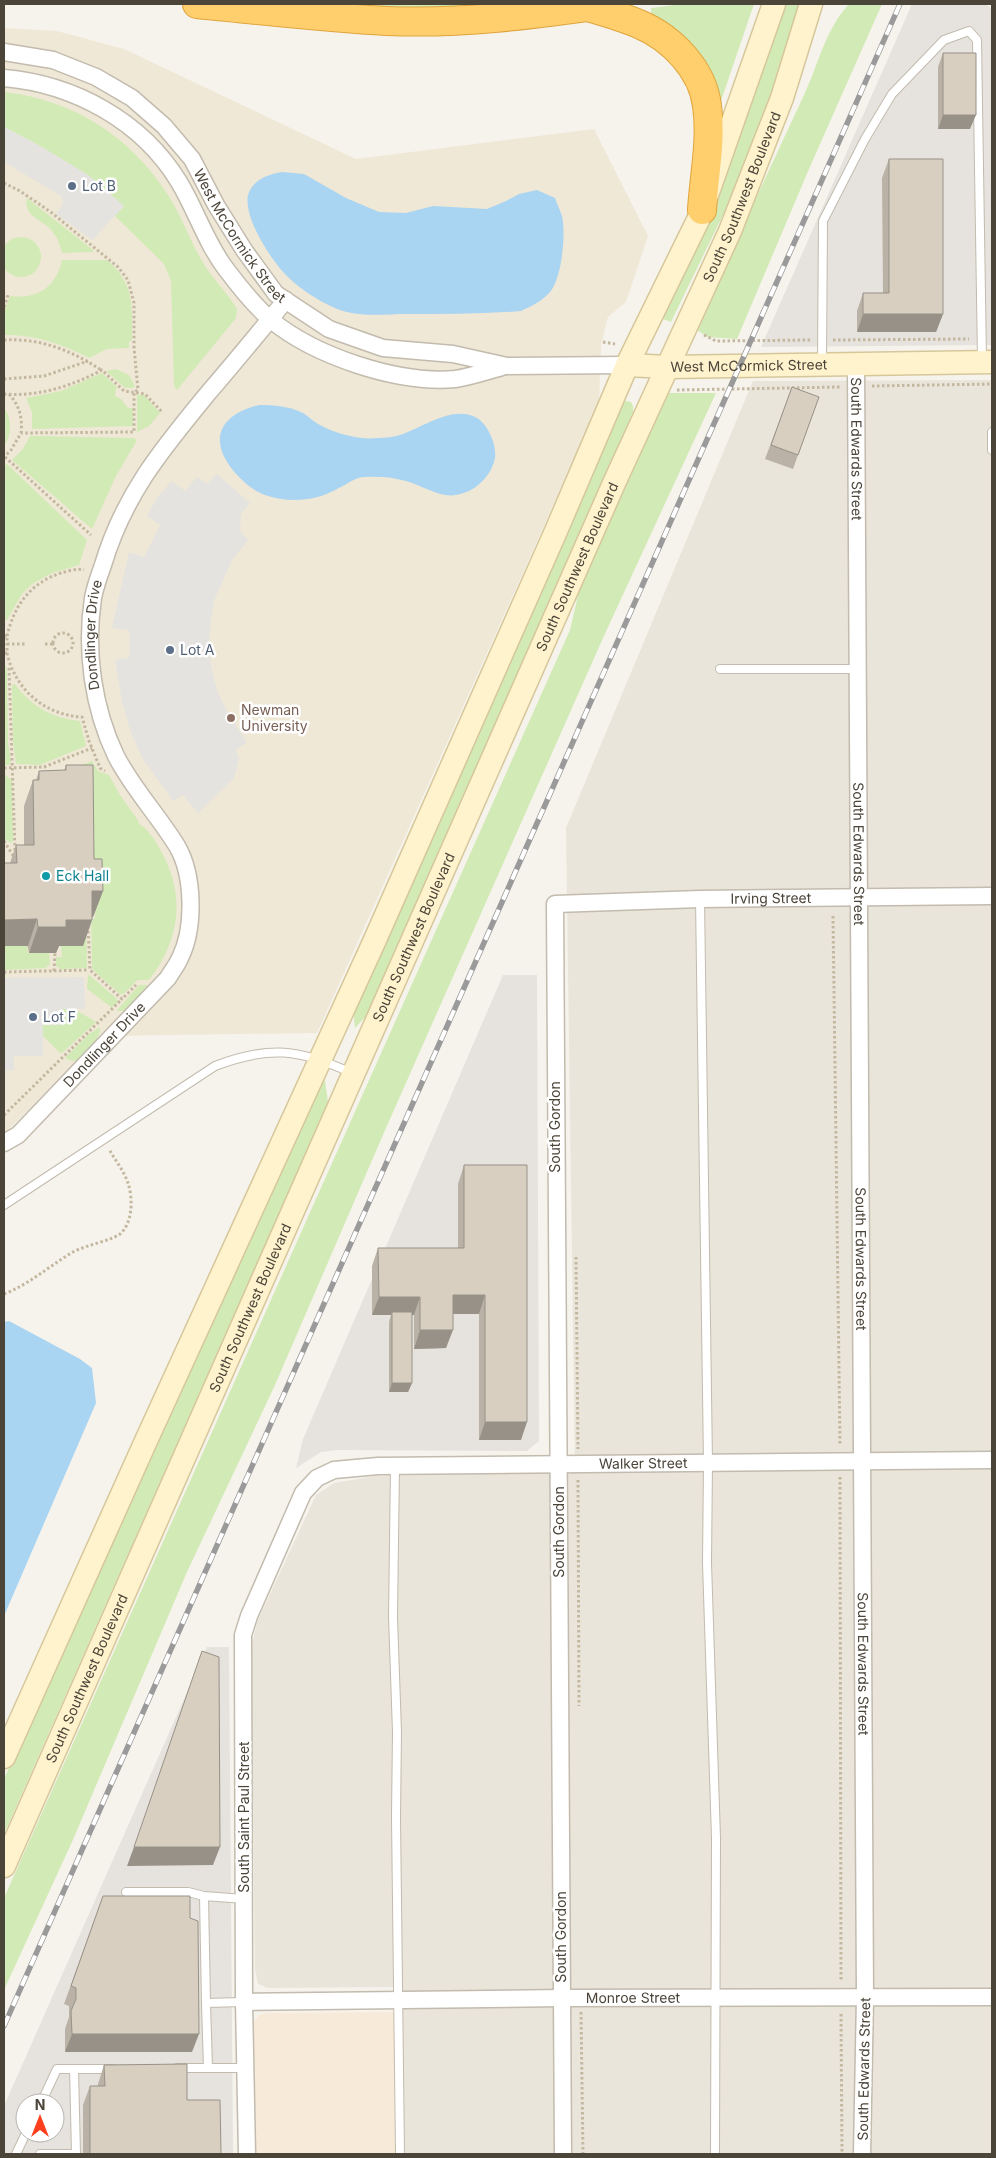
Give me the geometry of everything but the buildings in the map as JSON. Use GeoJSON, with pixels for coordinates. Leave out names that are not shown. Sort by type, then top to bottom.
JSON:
{"type":"FeatureCollection","features":[{"type":"Feature","properties":{"kind":"highway"},"geometry":{"type":"LineString","coordinates":[[197,4],[388,21],[469,20],[541,14],[598,5],[640,24],[668,41],[686,60],[698,79],[707,105],[708,131],[702,210]]}},
{"type":"Feature","properties":{"kind":"main road"},"geometry":{"type":"LineString","coordinates":[[4,1757],[321,1059],[556,532],[627,365],[650,321],[702,210],[774,4]]}},
{"type":"Feature","properties":{"kind":"main road","name":"South Southwest Boulevard"},"geometry":{"type":"LineString","coordinates":[[4,1866],[610,490],[730,231],[782,98],[811,4]]}},
{"type":"Feature","properties":{"kind":"main road","name":"West McCormick Street"},"geometry":{"type":"LineString","coordinates":[[627,365],[668,367],[987,362]]}},
{"type":"Feature","properties":{"kind":"street","name":"West McCormick Street"},"geometry":{"type":"LineString","coordinates":[[4,52],[53,60],[96,77],[132,98],[164,126],[192,159],[216,205],[244,250],[276,294],[329,329],[383,348],[453,354],[507,366],[627,365]]}},
{"type":"Feature","properties":{"kind":"street","name":"West McCormick Street"},"geometry":{"type":"LineString","coordinates":[[4,78],[29,80],[62,89],[91,103],[124,123],[153,148],[179,182],[225,268],[270,319],[303,342],[378,372],[424,378],[455,379],[507,366]]}},
{"type":"Feature","properties":{"kind":"street","name":"Dondlinger Drive"},"geometry":{"type":"LineString","coordinates":[[4,1143],[18,1135],[156,991],[168,978],[181,957],[189,929],[191,900],[187,870],[177,847],[130,781],[116,756],[104,725],[95,694],[90,659],[93,597],[107,552],[137,486],[162,450],[286,300]]}},
{"type":"Feature","properties":{"kind":"street","name":"South Edwards Street"},"geometry":{"type":"LineString","coordinates":[[856,364],[865,1997],[862,2154]]}},
{"type":"Feature","properties":{"kind":"street","name":"Irving Street"},"geometry":{"type":"LineString","coordinates":[[554,909],[554,904],[700,899],[992,896]]}},
{"type":"Feature","properties":{"kind":"street","name":"South Gordon"},"geometry":{"type":"LineString","coordinates":[[554,909],[563,2154]]}},
{"type":"Feature","properties":{"kind":"street","name":"Walker Street"},"geometry":{"type":"LineString","coordinates":[[303,1493],[317,1478],[334,1470],[395,1466],[992,1460]]}},
{"type":"Feature","properties":{"kind":"street","name":"South Saint Paul Street"},"geometry":{"type":"LineString","coordinates":[[247,2154],[244,2002],[243,1635],[248,1616],[303,1493]]}},
{"type":"Feature","properties":{"kind":"street","name":"Monroe Street"},"geometry":{"type":"LineString","coordinates":[[244,2002],[562,1998],[992,1997]]}},
{"type":"Feature","properties":{"kind":"lane"},"geometry":{"type":"LineString","coordinates":[[822,365],[823,221],[865,139],[892,94],[944,40],[969,31],[977,40],[987,362]]}},
{"type":"Feature","properties":{"kind":"lane"},"geometry":{"type":"LineString","coordinates":[[992,432],[992,450]]}},
{"type":"Feature","properties":{"kind":"lane"},"geometry":{"type":"LineString","coordinates":[[720,669],[858,670]]}},
{"type":"Feature","properties":{"kind":"lane"},"geometry":{"type":"LineString","coordinates":[[700,899],[708,1462],[707,1563],[716,1838],[715,2154]]}},
{"type":"Feature","properties":{"kind":"lane"},"geometry":{"type":"LineString","coordinates":[[4,1205],[222,1063],[265,1052],[321,1059],[353,1073]]}},
{"type":"Feature","properties":{"kind":"lane"},"geometry":{"type":"LineString","coordinates":[[395,1466],[393,1616],[397,1732],[396,1817],[400,2154]]}},
{"type":"Feature","properties":{"kind":"lane"},"geometry":{"type":"LineString","coordinates":[[126,1892],[188,1892],[204,1896],[244,1899]]}},
{"type":"Feature","properties":{"kind":"lane"},"geometry":{"type":"LineString","coordinates":[[204,1896],[208,2068]]}},
{"type":"Feature","properties":{"kind":"lane"},"geometry":{"type":"LineString","coordinates":[[206,2003],[244,2002]]}},
{"type":"Feature","properties":{"kind":"lane"},"geometry":{"type":"LineString","coordinates":[[170,2068],[245,2068]]}},
{"type":"Feature","properties":{"kind":"lane"},"geometry":{"type":"LineString","coordinates":[[46,2093],[57,2069],[122,2069]]}},
{"type":"Feature","properties":{"kind":"lane"},"geometry":{"type":"LineString","coordinates":[[40,2154],[76,2154],[74,2069]]}},
{"type":"Feature","properties":{"kind":"path"},"geometry":{"type":"LineString","coordinates":[[4,183],[52,213],[118,267],[128,280],[134,303],[134,347],[138,390],[134,392],[134,432],[21,432]]}},
{"type":"Feature","properties":{"kind":"path"},"geometry":{"type":"LineString","coordinates":[[4,307],[8,295]]}},
{"type":"Feature","properties":{"kind":"path"},"geometry":{"type":"LineString","coordinates":[[4,340],[28,340],[55,346],[88,361],[102,370],[124,391],[145,394],[163,413]]}},
{"type":"Feature","properties":{"kind":"path"},"geometry":{"type":"LineString","coordinates":[[4,379],[44,376],[88,361]]}},
{"type":"Feature","properties":{"kind":"path"},"geometry":{"type":"LineString","coordinates":[[4,394],[50,390],[69,385],[102,370]]}},
{"type":"Feature","properties":{"kind":"path"},"geometry":{"type":"LineString","coordinates":[[9,394],[14,400],[21,416],[21,432],[11,450],[4,457],[91,535]]}},
{"type":"Feature","properties":{"kind":"path"},"geometry":{"type":"LineString","coordinates":[[80,569],[56,575],[41,582],[29,592],[19,604],[5,636],[7,644],[5,653],[17,680],[37,702],[65,715],[82,717],[100,768],[109,773]]}},
{"type":"Feature","properties":{"kind":"path"},"geometry":{"type":"LineString","coordinates":[[4,624],[9,629]]}},
{"type":"Feature","properties":{"kind":"path"},"geometry":{"type":"LineString","coordinates":[[64,634],[70,636],[73,641],[72,648],[64,653],[58,651],[54,644],[56,638],[64,634]]}},
{"type":"Feature","properties":{"kind":"path"},"geometry":{"type":"LineString","coordinates":[[7,644],[26,644]]}},
{"type":"Feature","properties":{"kind":"path"},"geometry":{"type":"LineString","coordinates":[[45,644],[54,644]]}},
{"type":"Feature","properties":{"kind":"path"},"geometry":{"type":"LineString","coordinates":[[4,841],[15,859],[14,768],[10,741],[9,665]]}},
{"type":"Feature","properties":{"kind":"path"},"geometry":{"type":"LineString","coordinates":[[4,768],[44,768],[92,748]]}},
{"type":"Feature","properties":{"kind":"path"},"geometry":{"type":"LineString","coordinates":[[832,916],[840,1462],[842,2154]]}},
{"type":"Feature","properties":{"kind":"path"},"geometry":{"type":"LineString","coordinates":[[88,917],[90,970]]}},
{"type":"Feature","properties":{"kind":"path"},"geometry":{"type":"LineString","coordinates":[[54,971],[55,953]]}},
{"type":"Feature","properties":{"kind":"path"},"geometry":{"type":"LineString","coordinates":[[4,972],[90,970],[122,999]]}},
{"type":"Feature","properties":{"kind":"path"},"geometry":{"type":"LineString","coordinates":[[4,1115],[138,983]]}},
{"type":"Feature","properties":{"kind":"path"},"geometry":{"type":"LineString","coordinates":[[4,1294],[25,1285],[74,1252],[120,1233],[128,1223],[130,1213],[128,1183],[104,1141]]}},
{"type":"Feature","properties":{"kind":"shaded area"},"geometry":{"type":"Polygon","coordinates":[[[912,4],[986,4],[992,9],[992,345],[761,347],[912,4]]]}},
{"type":"Feature","properties":{"kind":"shaded area","name":"Newman University"},"geometry":{"type":"Polygon","coordinates":[[[4,28],[57,31],[124,49],[356,159],[594,129],[648,236],[626,302],[608,317],[601,346],[599,403],[317,1033],[103,1036],[4,1134],[4,28]]]}},
{"type":"Feature","properties":{"kind":"shaded area","name":"Lot B"},"geometry":{"type":"Polygon","coordinates":[[[4,127],[88,175],[124,206],[92,240],[56,214],[63,204],[61,196],[4,162],[4,127]]]}},
{"type":"Feature","properties":{"kind":"shaded area"},"geometry":{"type":"Polygon","coordinates":[[[992,380],[992,2154],[403,2154],[400,1987],[268,1988],[258,1984],[255,1969],[251,1647],[258,1620],[316,1495],[334,1483],[375,1476],[575,1472],[566,828],[753,381],[992,380]]]}},
{"type":"Feature","properties":{"kind":"shaded area","name":"Lot A"},"geometry":{"type":"Polygon","coordinates":[[[217,474],[250,503],[241,514],[240,531],[248,540],[232,560],[215,598],[209,643],[211,666],[217,690],[228,714],[247,742],[236,750],[239,759],[234,778],[198,813],[183,795],[173,801],[143,759],[131,733],[122,702],[115,660],[130,657],[129,630],[112,628],[129,552],[144,557],[160,525],[147,516],[157,498],[172,481],[185,491],[197,477],[207,484],[217,474]]]}},
{"type":"Feature","properties":{"kind":"shaded area"},"geometry":{"type":"Polygon","coordinates":[[[503,975],[537,975],[539,1441],[527,1451],[338,1450],[321,1452],[296,1468],[303,1439],[503,975]]]}},
{"type":"Feature","properties":{"kind":"shaded area","name":"Lot F"},"geometry":{"type":"Polygon","coordinates":[[[84,977],[85,1009],[63,1009],[63,1025],[43,1025],[43,1056],[14,1056],[14,1070],[4,1071],[4,978],[84,977]]]}},
{"type":"Feature","properties":{"kind":"shaded area"},"geometry":{"type":"Polygon","coordinates":[[[207,1647],[229,1647],[233,2154],[4,2154],[4,2106],[207,1647]]]}},
{"type":"Feature","properties":{"kind":"shaded area"},"geometry":{"type":"Polygon","coordinates":[[[401,2012],[403,2154],[256,2154],[254,2022],[259,2015],[267,2013],[401,2012]]]}},
{"type":"Feature","properties":{"kind":"green space"},"geometry":{"type":"Polygon","coordinates":[[[312,4],[536,4],[460,11],[312,4]]]}},
{"type":"Feature","properties":{"kind":"green space"},"geometry":{"type":"Polygon","coordinates":[[[683,4],[754,4],[721,101],[716,90],[677,32],[651,15],[651,8],[683,4]]]}},
{"type":"Feature","properties":{"kind":"green space"},"geometry":{"type":"Polygon","coordinates":[[[783,4],[802,4],[754,151],[671,322],[663,319],[714,190],[783,4]]]}},
{"type":"Feature","properties":{"kind":"green space"},"geometry":{"type":"Polygon","coordinates":[[[849,4],[882,4],[737,339],[707,337],[696,329],[804,95],[828,36],[849,4]]]}},
{"type":"Feature","properties":{"kind":"green space"},"geometry":{"type":"Polygon","coordinates":[[[4,92],[30,96],[54,103],[77,113],[98,124],[136,155],[168,195],[205,266],[237,309],[236,318],[177,390],[174,386],[171,281],[164,264],[115,216],[124,206],[88,175],[4,127],[4,92]]]}},
{"type":"Feature","properties":{"kind":"green space"},"geometry":{"type":"Polygon","coordinates":[[[27,198],[93,250],[93,252],[62,253],[54,234],[30,213],[26,204],[27,198]]]}},
{"type":"Feature","properties":{"kind":"green space"},"geometry":{"type":"Polygon","coordinates":[[[21,237],[35,243],[41,257],[35,271],[21,277],[7,271],[1,257],[7,243],[21,237]]]}},
{"type":"Feature","properties":{"kind":"green space"},"geometry":{"type":"Polygon","coordinates":[[[62,260],[107,260],[123,278],[130,296],[132,316],[132,340],[129,342],[129,348],[107,349],[89,358],[69,348],[37,338],[4,335],[4,311],[10,296],[29,296],[44,290],[55,278],[62,260]]]}},
{"type":"Feature","properties":{"kind":"green space"},"geometry":{"type":"Polygon","coordinates":[[[116,369],[129,375],[135,386],[133,388],[125,388],[106,371],[116,369]]]}},
{"type":"Feature","properties":{"kind":"green space"},"geometry":{"type":"Polygon","coordinates":[[[102,373],[118,388],[116,388],[115,396],[121,399],[128,408],[133,408],[133,426],[32,429],[32,412],[26,398],[61,391],[102,373]]]}},
{"type":"Feature","properties":{"kind":"green space"},"geometry":{"type":"Polygon","coordinates":[[[663,393],[716,393],[603,638],[386,1128],[275,1385],[187,1572],[72,1842],[4,1990],[4,1898],[570,630],[580,587],[645,444],[663,393]]]}},
{"type":"Feature","properties":{"kind":"green space"},"geometry":{"type":"Polygon","coordinates":[[[137,395],[144,395],[160,413],[149,426],[137,432],[137,395]]]}},
{"type":"Feature","properties":{"kind":"green space"},"geometry":{"type":"Polygon","coordinates":[[[626,401],[631,402],[633,412],[367,1015],[355,1028],[353,1009],[622,404],[626,401]]]}},
{"type":"Feature","properties":{"kind":"green space"},"geometry":{"type":"Polygon","coordinates":[[[4,407],[10,422],[10,432],[4,446],[4,407]]]}},
{"type":"Feature","properties":{"kind":"green space"},"geometry":{"type":"Polygon","coordinates":[[[30,436],[135,438],[136,442],[116,476],[92,529],[12,460],[23,449],[30,436]]]}},
{"type":"Feature","properties":{"kind":"green space"},"geometry":{"type":"Polygon","coordinates":[[[7,464],[87,540],[79,565],[52,573],[32,584],[22,594],[7,620],[4,619],[4,466],[7,464]]]}},
{"type":"Feature","properties":{"kind":"green space"},"geometry":{"type":"Polygon","coordinates":[[[4,662],[7,671],[8,743],[11,761],[9,765],[4,765],[4,662]]]}},
{"type":"Feature","properties":{"kind":"green space"},"geometry":{"type":"Polygon","coordinates":[[[13,684],[28,699],[43,710],[60,717],[80,721],[86,746],[40,765],[16,764],[13,741],[13,684]]]}},
{"type":"Feature","properties":{"kind":"green space"},"geometry":{"type":"Polygon","coordinates":[[[92,761],[98,771],[109,775],[139,824],[149,832],[157,844],[169,868],[174,885],[176,917],[167,949],[149,980],[138,980],[123,994],[120,994],[93,970],[92,966],[91,919],[95,918],[95,884],[68,770],[92,761]]]}},
{"type":"Feature","properties":{"kind":"green space"},"geometry":{"type":"Polygon","coordinates":[[[4,772],[12,780],[13,841],[11,843],[4,839],[4,772]]]}},
{"type":"Feature","properties":{"kind":"green space"},"geometry":{"type":"Polygon","coordinates":[[[86,922],[87,968],[60,969],[56,966],[56,957],[62,957],[61,946],[86,922]]]}},
{"type":"Feature","properties":{"kind":"green space"},"geometry":{"type":"Polygon","coordinates":[[[4,946],[27,946],[28,953],[49,953],[50,964],[46,968],[4,970],[4,946]]]}},
{"type":"Feature","properties":{"kind":"green space"},"geometry":{"type":"Polygon","coordinates":[[[88,974],[116,998],[118,1003],[111,1007],[87,989],[88,974]]]}},
{"type":"Feature","properties":{"kind":"green space"},"geometry":{"type":"Polygon","coordinates":[[[139,985],[148,985],[126,1011],[116,1011],[139,985]]]}},
{"type":"Feature","properties":{"kind":"green space"},"geometry":{"type":"Polygon","coordinates":[[[63,1009],[74,1009],[96,1022],[60,1053],[43,1036],[43,1025],[63,1024],[63,1009]]]}},
{"type":"Feature","properties":{"kind":"green space"},"geometry":{"type":"Polygon","coordinates":[[[100,1027],[99,1036],[96,1041],[81,1058],[76,1061],[65,1058],[89,1034],[100,1027]]]}},
{"type":"Feature","properties":{"kind":"green space"},"geometry":{"type":"Polygon","coordinates":[[[325,1080],[328,1103],[4,1834],[4,1779],[107,1546],[321,1082],[325,1080]]]}},
{"type":"Feature","properties":{"kind":"water"},"geometry":{"type":"Polygon","coordinates":[[[282,172],[304,174],[346,198],[379,212],[406,213],[433,206],[487,209],[519,194],[537,190],[555,198],[562,216],[564,234],[558,277],[550,292],[544,298],[521,311],[370,315],[352,313],[335,308],[310,294],[288,277],[281,270],[258,236],[249,210],[248,199],[250,190],[256,182],[264,177],[282,172]]]}},
{"type":"Feature","properties":{"kind":"water"},"geometry":{"type":"Polygon","coordinates":[[[259,405],[292,409],[303,413],[334,432],[364,438],[397,436],[449,415],[468,415],[477,418],[485,425],[495,447],[495,458],[490,471],[481,483],[470,491],[456,495],[444,495],[412,483],[386,477],[361,477],[329,493],[303,500],[286,500],[268,496],[253,489],[243,481],[223,455],[220,444],[225,424],[244,410],[259,405]]]}},
{"type":"Feature","properties":{"kind":"water"},"geometry":{"type":"Polygon","coordinates":[[[9,1321],[80,1359],[92,1368],[96,1403],[4,1616],[4,1322],[9,1321]]]}},
{"type":"Feature","properties":{"kind":"railway"},"geometry":{"type":"LineString","coordinates":[[4,2026],[900,4]]}},
{"type":"Feature","properties":{"kind":"place","name":"Lot B"},"geometry":{"type":"Point","coordinates":[72,186]}},
{"type":"Feature","properties":{"kind":"place","name":"Lot A"},"geometry":{"type":"Point","coordinates":[170,650]}},
{"type":"Feature","properties":{"kind":"place","name":"Newman University"},"geometry":{"type":"Point","coordinates":[231,718]}},
{"type":"Feature","properties":{"kind":"place","name":"Eck Hall"},"geometry":{"type":"Point","coordinates":[46,876]}},
{"type":"Feature","properties":{"kind":"place","name":"Lot F"},"geometry":{"type":"Point","coordinates":[33,1017]}}]}
